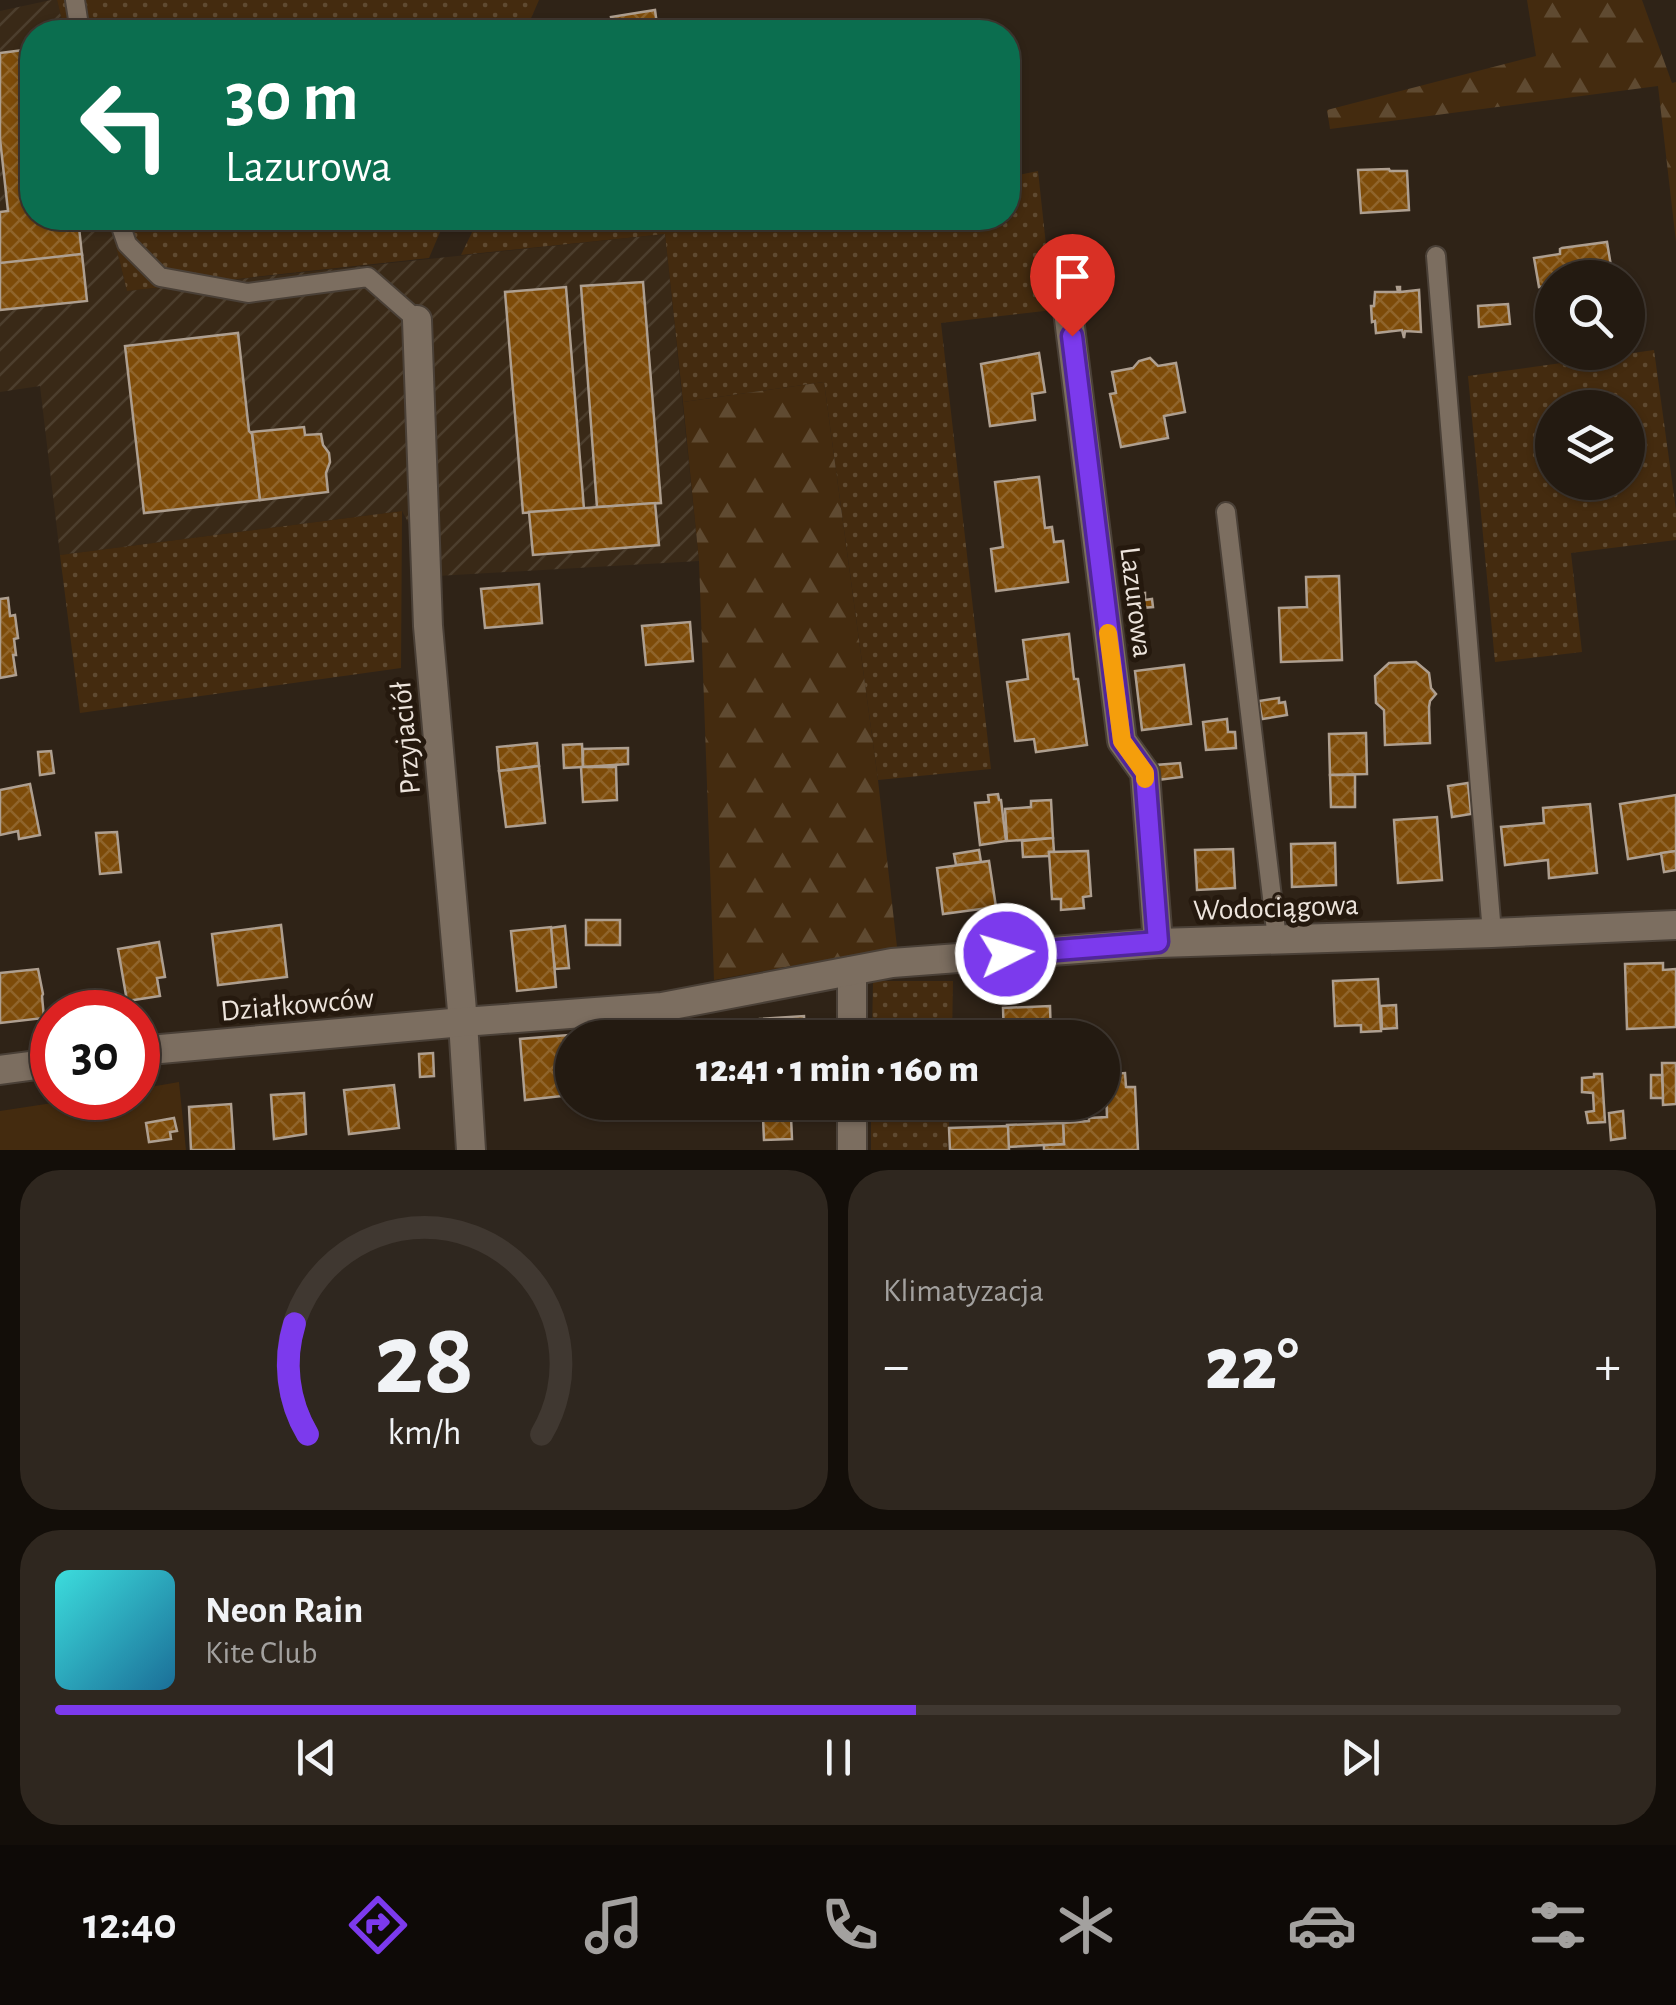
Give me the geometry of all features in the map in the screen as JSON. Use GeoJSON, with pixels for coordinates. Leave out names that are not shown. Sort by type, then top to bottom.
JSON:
{"type":"FeatureCollection","features":[{"type":"Feature","properties":{"kind":"street","name":"Lazurowa"},"geometry":{"type":"LineString","coordinates":[[1062,263],[1122,741],[1145,773],[1158,942]]}},
{"type":"Feature","properties":{"kind":"street","name":"Przyjaciół"},"geometry":{"type":"LineString","coordinates":[[417,320],[428,626],[471,1150]]}},
{"type":"Feature","properties":{"kind":"street","name":"Wodociągowa"},"geometry":{"type":"LineString","coordinates":[[462,1022],[662,1007],[892,964],[1158,942],[1676,925]]}},
{"type":"Feature","properties":{"kind":"street"},"geometry":{"type":"LineString","coordinates":[[852,971],[852,1020]]}},
{"type":"Feature","properties":{"kind":"street","name":"Działkowców"},"geometry":{"type":"LineString","coordinates":[[160,1049],[462,1022]]}},
{"type":"Feature","properties":{"kind":"street"},"geometry":{"type":"LineString","coordinates":[[0,1070],[30,1065]]}},
{"type":"Feature","properties":{"kind":"street"},"geometry":{"type":"LineString","coordinates":[[852,1120],[852,1150]]}},
{"type":"Feature","properties":{"kind":"lane"},"geometry":{"type":"LineString","coordinates":[[122,230],[127,244],[160,277],[248,293],[368,277],[417,320]]}},
{"type":"Feature","properties":{"kind":"lane"},"geometry":{"type":"LineString","coordinates":[[1436,256],[1492,933]]}},
{"type":"Feature","properties":{"kind":"lane"},"geometry":{"type":"LineString","coordinates":[[1226,512],[1278,939]]}},
{"type":"Feature","properties":{"kind":"shaded area"},"geometry":{"type":"Polygon","coordinates":[[[57,0],[62,20],[20,20],[20,230],[112,230],[127,291],[665,234],[699,561],[437,576],[402,511],[60,555],[40,386],[0,392],[0,11],[57,0]]]}},
{"type":"Feature","properties":{"kind":"green space"},"geometry":{"type":"Polygon","coordinates":[[[57,0],[539,0],[530,20],[62,20],[57,0]]]}},
{"type":"Feature","properties":{"kind":"green space"},"geometry":{"type":"Polygon","coordinates":[[[1527,0],[1642,0],[1672,83],[1676,82],[1676,242],[1658,86],[1330,129],[1327,110],[1536,56],[1527,0]]]}},
{"type":"Feature","properties":{"kind":"green space"},"geometry":{"type":"Polygon","coordinates":[[[1038,171],[1053,310],[941,323],[991,769],[878,780],[824,382],[683,402],[665,234],[461,255],[473,230],[1020,230],[1020,175],[1038,171]]]}},
{"type":"Feature","properties":{"kind":"green space"},"geometry":{"type":"Polygon","coordinates":[[[112,230],[441,230],[429,258],[127,291],[112,230]]]}},
{"type":"Feature","properties":{"kind":"green space"},"geometry":{"type":"Polygon","coordinates":[[[1654,350],[1676,510],[1676,540],[1571,553],[1582,652],[1495,662],[1468,376],[1535,367],[1535,370],[1645,370],[1645,351],[1654,350]]]}},
{"type":"Feature","properties":{"kind":"green space"},"geometry":{"type":"Polygon","coordinates":[[[824,382],[897,947],[714,980],[699,561],[683,402],[824,382]]]}},
{"type":"Feature","properties":{"kind":"green space"},"geometry":{"type":"Polygon","coordinates":[[[402,511],[401,668],[80,713],[60,555],[402,511]]]}},
{"type":"Feature","properties":{"kind":"green space"},"geometry":{"type":"Polygon","coordinates":[[[873,981],[953,981],[952,1020],[872,1020],[873,981]]]}},
{"type":"Feature","properties":{"kind":"green space"},"geometry":{"type":"Polygon","coordinates":[[[179,1082],[186,1150],[0,1150],[0,1111],[30,1106],[30,1120],[160,1120],[160,1085],[179,1082]]]}},
{"type":"Feature","properties":{"kind":"green space"},"geometry":{"type":"Polygon","coordinates":[[[871,1120],[949,1120],[948,1150],[871,1150],[871,1120]]]}},
{"type":"Feature","properties":{"kind":"building"},"geometry":{"type":"Polygon","coordinates":[[[655,10],[656,20],[612,20],[611,17],[655,10]]]}},
{"type":"Feature","properties":{"kind":"building"},"geometry":{"type":"Polygon","coordinates":[[[20,50],[20,230],[79,230],[82,255],[0,264],[0,212],[8,211],[0,139],[0,53],[20,50]]]}},
{"type":"Feature","properties":{"kind":"building"},"geometry":{"type":"Polygon","coordinates":[[[1358,170],[1407,171],[1409,210],[1361,213],[1358,170]]]}},
{"type":"Feature","properties":{"kind":"building"},"geometry":{"type":"Polygon","coordinates":[[[1607,242],[1610,260],[1535,260],[1535,264],[1534,258],[1560,254],[1562,248],[1607,242]]]}},
{"type":"Feature","properties":{"kind":"building"},"geometry":{"type":"Polygon","coordinates":[[[82,254],[87,301],[0,310],[0,263],[82,254]]]}},
{"type":"Feature","properties":{"kind":"building"},"geometry":{"type":"Polygon","coordinates":[[[643,282],[661,503],[597,507],[581,286],[643,282]]]}},
{"type":"Feature","properties":{"kind":"building"},"geometry":{"type":"Polygon","coordinates":[[[566,287],[584,509],[523,513],[505,292],[566,287]]]}},
{"type":"Feature","properties":{"kind":"building"},"geometry":{"type":"Polygon","coordinates":[[[1397,287],[1400,292],[1419,290],[1421,332],[1405,331],[1404,338],[1402,330],[1376,333],[1375,321],[1372,322],[1375,292],[1398,292],[1397,287]]]}},
{"type":"Feature","properties":{"kind":"building"},"geometry":{"type":"Polygon","coordinates":[[[1508,304],[1510,324],[1479,327],[1478,306],[1508,304]]]}},
{"type":"Feature","properties":{"kind":"building"},"geometry":{"type":"Polygon","coordinates":[[[238,333],[260,500],[144,513],[125,346],[238,333]]]}},
{"type":"Feature","properties":{"kind":"building"},"geometry":{"type":"Polygon","coordinates":[[[1039,353],[1045,392],[1032,394],[1035,420],[990,426],[981,364],[1039,353]]]}},
{"type":"Feature","properties":{"kind":"building"},"geometry":{"type":"Polygon","coordinates":[[[1150,358],[1158,366],[1176,363],[1185,412],[1164,416],[1168,438],[1121,447],[1110,394],[1116,393],[1112,372],[1133,368],[1150,358]]]}},
{"type":"Feature","properties":{"kind":"building"},"geometry":{"type":"Polygon","coordinates":[[[304,427],[305,435],[321,434],[329,453],[328,492],[260,500],[252,432],[304,427]]]}},
{"type":"Feature","properties":{"kind":"building"},"geometry":{"type":"Polygon","coordinates":[[[1039,477],[1045,528],[1052,527],[1054,542],[1063,541],[1068,582],[996,591],[991,549],[1003,547],[995,482],[1039,477]]]}},
{"type":"Feature","properties":{"kind":"building"},"geometry":{"type":"Polygon","coordinates":[[[655,503],[659,545],[533,555],[529,512],[655,503]]]}},
{"type":"Feature","properties":{"kind":"building"},"geometry":{"type":"Polygon","coordinates":[[[1339,576],[1342,660],[1281,662],[1279,608],[1307,607],[1306,577],[1339,576]]]}},
{"type":"Feature","properties":{"kind":"building"},"geometry":{"type":"Polygon","coordinates":[[[539,584],[542,623],[485,628],[481,589],[539,584]]]}},
{"type":"Feature","properties":{"kind":"building"},"geometry":{"type":"Polygon","coordinates":[[[1145,593],[1145,600],[1152,599],[1153,607],[1130,609],[1129,595],[1145,593]]]}},
{"type":"Feature","properties":{"kind":"building"},"geometry":{"type":"Polygon","coordinates":[[[8,598],[18,638],[14,639],[13,655],[16,675],[0,678],[0,599],[8,598]]]}},
{"type":"Feature","properties":{"kind":"building"},"geometry":{"type":"Polygon","coordinates":[[[690,622],[693,661],[646,665],[642,626],[690,622]]]}},
{"type":"Feature","properties":{"kind":"building"},"geometry":{"type":"Polygon","coordinates":[[[1069,634],[1087,745],[1036,752],[1034,739],[1015,741],[1007,682],[1028,679],[1023,640],[1069,634]]]}},
{"type":"Feature","properties":{"kind":"building"},"geometry":{"type":"Polygon","coordinates":[[[1416,662],[1429,673],[1436,694],[1429,707],[1430,743],[1385,745],[1384,710],[1376,703],[1375,676],[1389,663],[1416,662]]]}},
{"type":"Feature","properties":{"kind":"building"},"geometry":{"type":"Polygon","coordinates":[[[1184,665],[1191,724],[1142,730],[1135,671],[1184,665]]]}},
{"type":"Feature","properties":{"kind":"building"},"geometry":{"type":"Polygon","coordinates":[[[1279,698],[1279,703],[1285,702],[1287,715],[1262,719],[1259,701],[1279,698]]]}},
{"type":"Feature","properties":{"kind":"building"},"geometry":{"type":"Polygon","coordinates":[[[1227,719],[1228,732],[1235,732],[1236,748],[1206,750],[1203,722],[1227,719]]]}},
{"type":"Feature","properties":{"kind":"building"},"geometry":{"type":"Polygon","coordinates":[[[1366,733],[1367,774],[1330,775],[1329,734],[1366,733]]]}},
{"type":"Feature","properties":{"kind":"building"},"geometry":{"type":"Polygon","coordinates":[[[537,743],[539,766],[499,771],[497,747],[537,743]]]}},
{"type":"Feature","properties":{"kind":"building"},"geometry":{"type":"Polygon","coordinates":[[[582,744],[583,767],[564,768],[563,745],[582,744]]]}},
{"type":"Feature","properties":{"kind":"building"},"geometry":{"type":"Polygon","coordinates":[[[628,748],[628,764],[583,767],[583,749],[628,748]]]}},
{"type":"Feature","properties":{"kind":"building"},"geometry":{"type":"Polygon","coordinates":[[[51,751],[54,773],[40,775],[38,752],[51,751]]]}},
{"type":"Feature","properties":{"kind":"building"},"geometry":{"type":"Polygon","coordinates":[[[1180,763],[1182,777],[1157,780],[1156,765],[1180,763]]]}},
{"type":"Feature","properties":{"kind":"building"},"geometry":{"type":"Polygon","coordinates":[[[539,766],[545,823],[506,827],[499,771],[539,766]]]}},
{"type":"Feature","properties":{"kind":"building"},"geometry":{"type":"Polygon","coordinates":[[[581,767],[616,767],[617,800],[583,802],[581,767]]]}},
{"type":"Feature","properties":{"kind":"building"},"geometry":{"type":"Polygon","coordinates":[[[1330,775],[1355,775],[1355,807],[1331,807],[1330,775]]]}},
{"type":"Feature","properties":{"kind":"building"},"geometry":{"type":"Polygon","coordinates":[[[1468,783],[1471,814],[1452,817],[1448,786],[1468,783]]]}},
{"type":"Feature","properties":{"kind":"building"},"geometry":{"type":"Polygon","coordinates":[[[30,784],[40,835],[19,839],[18,831],[0,835],[0,790],[30,784]]]}},
{"type":"Feature","properties":{"kind":"building"},"geometry":{"type":"Polygon","coordinates":[[[998,794],[1006,841],[980,845],[975,803],[989,802],[988,795],[998,794]]]}},
{"type":"Feature","properties":{"kind":"building"},"geometry":{"type":"Polygon","coordinates":[[[1676,795],[1676,851],[1628,859],[1620,804],[1676,795]]]}},
{"type":"Feature","properties":{"kind":"building"},"geometry":{"type":"Polygon","coordinates":[[[1051,800],[1053,838],[1007,841],[1005,809],[1031,807],[1031,801],[1051,800]]]}},
{"type":"Feature","properties":{"kind":"building"},"geometry":{"type":"Polygon","coordinates":[[[1590,804],[1597,873],[1549,878],[1548,860],[1505,865],[1501,827],[1544,823],[1543,808],[1590,804]]]}},
{"type":"Feature","properties":{"kind":"building"},"geometry":{"type":"Polygon","coordinates":[[[1437,817],[1442,880],[1398,883],[1394,820],[1437,817]]]}},
{"type":"Feature","properties":{"kind":"building"},"geometry":{"type":"Polygon","coordinates":[[[117,832],[121,872],[100,874],[96,833],[117,832]]]}},
{"type":"Feature","properties":{"kind":"building"},"geometry":{"type":"Polygon","coordinates":[[[1053,838],[1054,852],[1049,852],[1049,856],[1023,857],[1022,841],[1053,838]]]}},
{"type":"Feature","properties":{"kind":"building"},"geometry":{"type":"Polygon","coordinates":[[[1335,843],[1336,885],[1292,887],[1291,844],[1335,843]]]}},
{"type":"Feature","properties":{"kind":"building"},"geometry":{"type":"Polygon","coordinates":[[[1233,849],[1235,888],[1197,890],[1195,850],[1233,849]]]}},
{"type":"Feature","properties":{"kind":"building"},"geometry":{"type":"Polygon","coordinates":[[[979,850],[981,862],[956,865],[954,854],[979,850]]]}},
{"type":"Feature","properties":{"kind":"building"},"geometry":{"type":"Polygon","coordinates":[[[1088,851],[1091,896],[1083,897],[1084,908],[1061,910],[1061,899],[1052,899],[1049,852],[1088,851]]]}},
{"type":"Feature","properties":{"kind":"building"},"geometry":{"type":"Polygon","coordinates":[[[1676,851],[1676,870],[1664,872],[1661,853],[1676,851]]]}},
{"type":"Feature","properties":{"kind":"building"},"geometry":{"type":"Polygon","coordinates":[[[989,861],[996,907],[943,914],[937,868],[989,861]]]}},
{"type":"Feature","properties":{"kind":"building"},"geometry":{"type":"Polygon","coordinates":[[[586,920],[620,920],[620,945],[586,945],[586,920]]]}},
{"type":"Feature","properties":{"kind":"building"},"geometry":{"type":"Polygon","coordinates":[[[281,925],[287,977],[218,985],[212,934],[281,925]]]}},
{"type":"Feature","properties":{"kind":"building"},"geometry":{"type":"Polygon","coordinates":[[[565,926],[569,968],[555,969],[550,928],[565,926]]]}},
{"type":"Feature","properties":{"kind":"building"},"geometry":{"type":"Polygon","coordinates":[[[551,927],[556,987],[517,991],[511,931],[551,927]]]}},
{"type":"Feature","properties":{"kind":"building"},"geometry":{"type":"Polygon","coordinates":[[[159,942],[165,977],[157,978],[159,990],[125,990],[118,949],[159,942]]]}},
{"type":"Feature","properties":{"kind":"building"},"geometry":{"type":"Polygon","coordinates":[[[1663,963],[1663,970],[1676,969],[1676,1027],[1627,1029],[1625,964],[1663,963]]]}},
{"type":"Feature","properties":{"kind":"building"},"geometry":{"type":"Polygon","coordinates":[[[38,969],[42,990],[30,990],[30,1020],[0,1023],[0,973],[38,969]]]}},
{"type":"Feature","properties":{"kind":"building"},"geometry":{"type":"Polygon","coordinates":[[[1378,979],[1381,1031],[1361,1032],[1361,1025],[1335,1026],[1333,981],[1378,979]]]}},
{"type":"Feature","properties":{"kind":"building"},"geometry":{"type":"Polygon","coordinates":[[[1396,1005],[1397,1028],[1382,1029],[1381,1006],[1396,1005]]]}},
{"type":"Feature","properties":{"kind":"building"},"geometry":{"type":"Polygon","coordinates":[[[1050,1006],[1050,1020],[1003,1020],[1003,1008],[1050,1006]]]}},
{"type":"Feature","properties":{"kind":"building"},"geometry":{"type":"Polygon","coordinates":[[[804,1016],[804,1020],[760,1020],[804,1016]]]}},
{"type":"Feature","properties":{"kind":"building"},"geometry":{"type":"Polygon","coordinates":[[[555,1036],[555,1097],[525,1100],[520,1039],[555,1036]]]}},
{"type":"Feature","properties":{"kind":"building"},"geometry":{"type":"Polygon","coordinates":[[[433,1053],[434,1076],[420,1077],[419,1054],[433,1053]]]}},
{"type":"Feature","properties":{"kind":"building"},"geometry":{"type":"Polygon","coordinates":[[[1662,1063],[1676,1063],[1676,1104],[1663,1105],[1662,1063]]]}},
{"type":"Feature","properties":{"kind":"building"},"geometry":{"type":"Polygon","coordinates":[[[1120,1073],[1125,1073],[1126,1087],[1135,1087],[1138,1150],[1044,1150],[1044,1145],[1064,1144],[1063,1123],[1120,1120],[1120,1073]]]}},
{"type":"Feature","properties":{"kind":"building"},"geometry":{"type":"Polygon","coordinates":[[[1602,1074],[1605,1122],[1588,1123],[1586,1112],[1594,1111],[1593,1093],[1582,1092],[1582,1078],[1602,1074]]]}},
{"type":"Feature","properties":{"kind":"building"},"geometry":{"type":"Polygon","coordinates":[[[1651,1075],[1662,1075],[1663,1098],[1651,1098],[1651,1075]]]}},
{"type":"Feature","properties":{"kind":"building"},"geometry":{"type":"Polygon","coordinates":[[[394,1085],[399,1128],[349,1134],[344,1090],[394,1085]]]}},
{"type":"Feature","properties":{"kind":"building"},"geometry":{"type":"Polygon","coordinates":[[[304,1093],[306,1134],[274,1139],[271,1095],[304,1093]]]}},
{"type":"Feature","properties":{"kind":"building"},"geometry":{"type":"Polygon","coordinates":[[[231,1104],[234,1150],[191,1150],[189,1107],[231,1104]]]}},
{"type":"Feature","properties":{"kind":"building"},"geometry":{"type":"Polygon","coordinates":[[[1623,1111],[1625,1138],[1611,1140],[1609,1113],[1623,1111]]]}},
{"type":"Feature","properties":{"kind":"building"},"geometry":{"type":"Polygon","coordinates":[[[174,1118],[177,1131],[170,1132],[171,1139],[149,1142],[146,1123],[174,1118]]]}},
{"type":"Feature","properties":{"kind":"building"},"geometry":{"type":"Polygon","coordinates":[[[763,1120],[791,1120],[792,1139],[764,1140],[763,1120]]]}},
{"type":"Feature","properties":{"kind":"building"},"geometry":{"type":"Polygon","coordinates":[[[1063,1123],[1064,1144],[1008,1147],[1007,1125],[1063,1123]]]}},
{"type":"Feature","properties":{"kind":"building"},"geometry":{"type":"Polygon","coordinates":[[[1008,1126],[1009,1150],[950,1150],[949,1128],[1008,1126]]]}},
{"type":"Feature","properties":{"kind":"slow traffic"},"geometry":{"type":"LineString","coordinates":[[1108,633],[1122,741],[1145,773],[1145,779]]}},
{"type":"Feature","properties":{"kind":"route"},"geometry":{"type":"LineString","coordinates":[[1006,954],[1158,942],[1145,773],[1122,741],[1072,336]]}}]}
